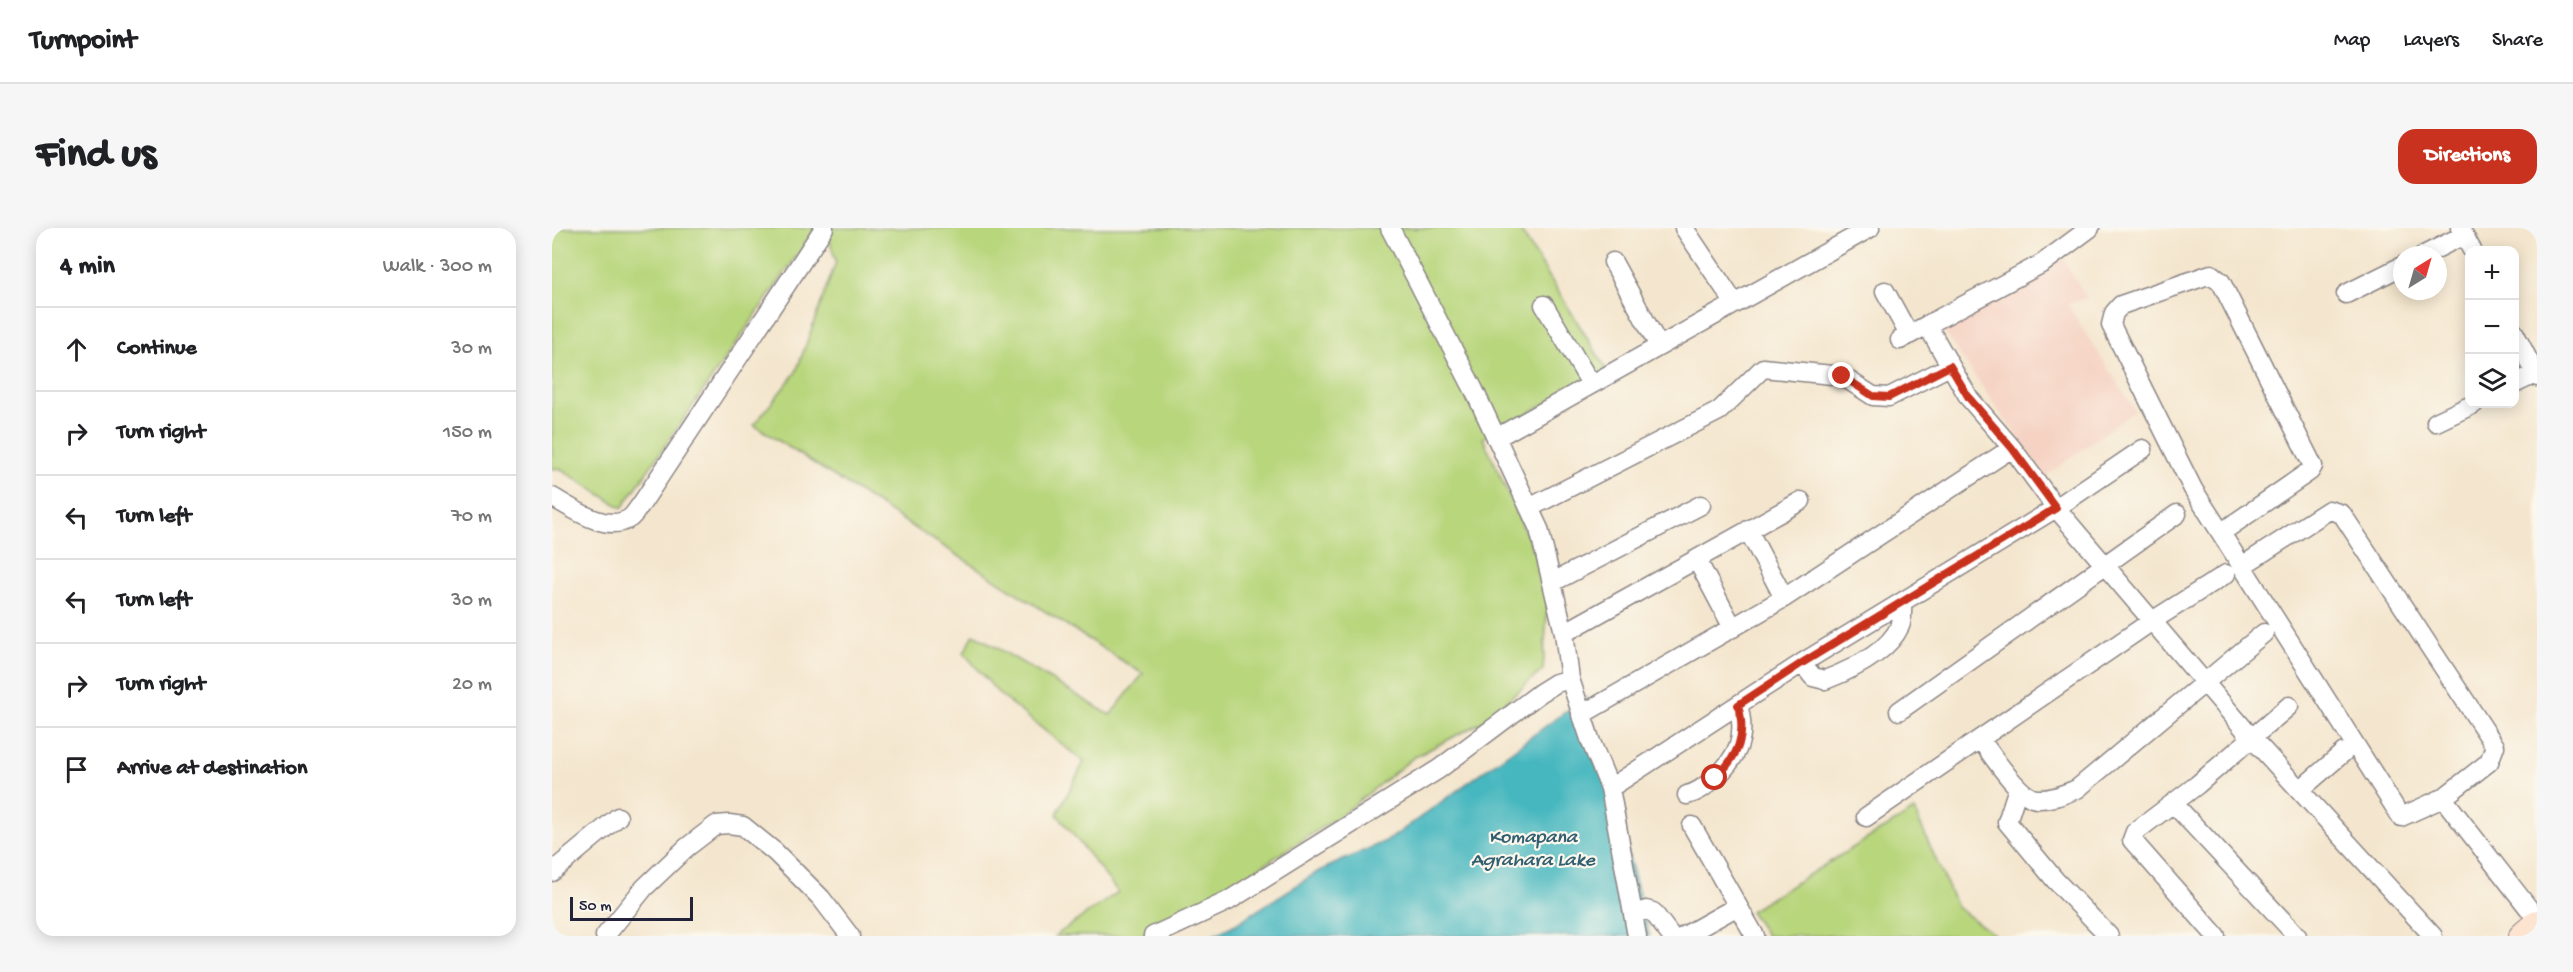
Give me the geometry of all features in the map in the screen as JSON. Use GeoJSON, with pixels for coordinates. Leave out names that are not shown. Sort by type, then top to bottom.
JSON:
{"type":"FeatureCollection","features":[{"type":"Feature","properties":{"kind":"street"},"geometry":{"type":"LineString","coordinates":[[552,497],[594,519],[615,523],[630,518],[824,228]]}},
{"type":"Feature","properties":{"kind":"street"},"geometry":{"type":"LineString","coordinates":[[1390,228],[1474,390],[1539,529],[1564,633],[1570,679],[1581,715],[1610,788],[1637,936]]}},
{"type":"Feature","properties":{"kind":"street"},"geometry":{"type":"LineString","coordinates":[[1684,228],[1735,304]]}},
{"type":"Feature","properties":{"kind":"street"},"geometry":{"type":"LineString","coordinates":[[1496,438],[1870,228]]}},
{"type":"Feature","properties":{"kind":"street"},"geometry":{"type":"LineString","coordinates":[[1885,291],[1904,337],[2043,263],[2090,228]]}},
{"type":"Feature","properties":{"kind":"street"},"geometry":{"type":"LineString","coordinates":[[2446,246],[2466,238]]}},
{"type":"Feature","properties":{"kind":"street"},"geometry":{"type":"LineString","coordinates":[[1613,262],[1659,346]]}},
{"type":"Feature","properties":{"kind":"street"},"geometry":{"type":"LineString","coordinates":[[2346,294],[2393,270]]}},
{"type":"Feature","properties":{"kind":"street"},"geometry":{"type":"LineString","coordinates":[[1866,817],[2151,621],[2234,570],[2329,510],[2342,514],[2495,746],[2489,762],[2443,798],[2401,817],[2234,570],[2222,532],[2193,489],[2111,325],[2114,313],[2121,305],[2211,274],[2221,282],[2313,466],[2310,471],[2222,532]]}},
{"type":"Feature","properties":{"kind":"street"},"geometry":{"type":"LineString","coordinates":[[1544,305],[1591,384]]}},
{"type":"Feature","properties":{"kind":"street"},"geometry":{"type":"LineString","coordinates":[[1927,325],[1969,398],[2012,448],[2056,508],[2251,737],[2433,936]]}},
{"type":"Feature","properties":{"kind":"street"},"geometry":{"type":"LineString","coordinates":[[2519,342],[2536,376],[2519,382]]}},
{"type":"Feature","properties":{"kind":"street"},"geometry":{"type":"LineString","coordinates":[[1529,508],[1719,411],[1763,368],[1842,376],[1873,396],[1889,397],[1950,366]]}},
{"type":"Feature","properties":{"kind":"street"},"geometry":{"type":"LineString","coordinates":[[2436,422],[2466,408]]}},
{"type":"Feature","properties":{"kind":"street"},"geometry":{"type":"LineString","coordinates":[[1581,715],[1784,598],[2012,448]]}},
{"type":"Feature","properties":{"kind":"street"},"geometry":{"type":"LineString","coordinates":[[1610,788],[1802,663],[2056,508],[2143,449]]}},
{"type":"Feature","properties":{"kind":"street"},"geometry":{"type":"LineString","coordinates":[[1564,633],[1801,501]]}},
{"type":"Feature","properties":{"kind":"street"},"geometry":{"type":"LineString","coordinates":[[1553,582],[1701,505]]}},
{"type":"Feature","properties":{"kind":"street"},"geometry":{"type":"LineString","coordinates":[[1899,711],[2177,514]]}},
{"type":"Feature","properties":{"kind":"street"},"geometry":{"type":"LineString","coordinates":[[1748,530],[1784,598]]}},
{"type":"Feature","properties":{"kind":"street"},"geometry":{"type":"LineString","coordinates":[[1697,560],[1734,628]]}},
{"type":"Feature","properties":{"kind":"street"},"geometry":{"type":"LineString","coordinates":[[1802,663],[1813,677],[1825,680],[1862,662],[1893,637],[1901,624],[1902,603]]}},
{"type":"Feature","properties":{"kind":"street"},"geometry":{"type":"LineString","coordinates":[[1980,739],[2018,788],[2034,799],[2055,798],[2077,789],[2264,633]]}},
{"type":"Feature","properties":{"kind":"street"},"geometry":{"type":"LineString","coordinates":[[1153,936],[1228,901],[1439,769],[1540,693],[1556,683],[1570,679]]}},
{"type":"Feature","properties":{"kind":"street"},"geometry":{"type":"LineString","coordinates":[[1687,795],[1699,792],[1731,763],[1738,751],[1741,717],[1738,705]]}},
{"type":"Feature","properties":{"kind":"street"},"geometry":{"type":"LineString","coordinates":[[2216,936],[2132,840],[2135,832],[2289,706]]}},
{"type":"Feature","properties":{"kind":"street"},"geometry":{"type":"LineString","coordinates":[[2300,790],[2344,752]]}},
{"type":"Feature","properties":{"kind":"street"},"geometry":{"type":"LineString","coordinates":[[2018,788],[2007,822],[2055,880],[2109,936]]}},
{"type":"Feature","properties":{"kind":"street"},"geometry":{"type":"LineString","coordinates":[[2443,798],[2537,922],[2522,936]]}},
{"type":"Feature","properties":{"kind":"street"},"geometry":{"type":"LineString","coordinates":[[2173,803],[2297,936]]}},
{"type":"Feature","properties":{"kind":"street"},"geometry":{"type":"LineString","coordinates":[[552,872],[618,817]]}},
{"type":"Feature","properties":{"kind":"street"},"geometry":{"type":"LineString","coordinates":[[605,936],[644,888],[686,848],[716,825],[729,824],[743,826],[775,852],[820,898],[850,936]]}},
{"type":"Feature","properties":{"kind":"street"},"geometry":{"type":"LineString","coordinates":[[1692,826],[1755,936]]}},
{"type":"Feature","properties":{"kind":"street"},"geometry":{"type":"LineString","coordinates":[[1684,936],[1738,906]]}},
{"type":"Feature","properties":{"kind":"street"},"geometry":{"type":"LineString","coordinates":[[1633,914],[1646,910],[1653,912],[1671,936]]}},
{"type":"Feature","properties":{"kind":"shaded area"},"geometry":{"type":"Polygon","coordinates":[[[2063,259],[2087,298],[2067,304],[2135,410],[2045,477],[1942,329],[2063,259]]]}},
{"type":"Feature","properties":{"kind":"green space"},"geometry":{"type":"Polygon","coordinates":[[[552,228],[816,228],[622,508],[559,468],[552,469],[552,228]]]}},
{"type":"Feature","properties":{"kind":"green space"},"geometry":{"type":"Polygon","coordinates":[[[826,228],[1519,228],[1607,370],[1483,438],[1549,584],[1543,670],[1482,722],[1413,758],[1340,816],[1203,904],[1139,936],[1055,936],[1118,892],[1057,814],[1084,762],[999,694],[964,653],[974,634],[1110,715],[1143,674],[754,425],[796,372],[836,262],[826,228]]]}},
{"type":"Feature","properties":{"kind":"green space"},"geometry":{"type":"Polygon","coordinates":[[[1914,810],[1957,907],[1996,936],[1767,936],[1750,911],[1914,810]]]}},
{"type":"Feature","properties":{"kind":"water","name":"Komapana Agrahara Lake"},"geometry":{"type":"Polygon","coordinates":[[[1586,697],[1650,936],[1212,936],[1236,924],[1319,871],[1390,839],[1586,697]]]}},
{"type":"Feature","properties":{"kind":"route"},"geometry":{"type":"LineString","coordinates":[[1715,778],[1731,763],[1738,751],[1741,732],[1738,705],[1802,663],[2056,508],[2012,448],[1969,398],[1950,366],[1889,397],[1873,396],[1842,376]]}}]}
